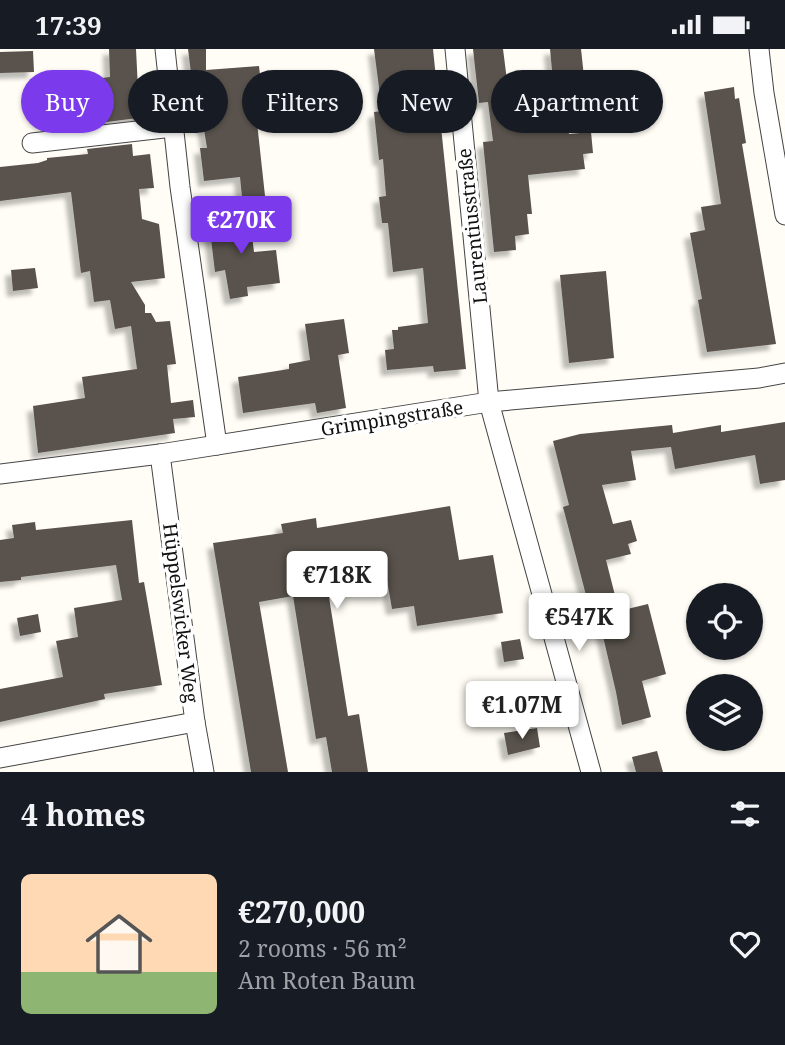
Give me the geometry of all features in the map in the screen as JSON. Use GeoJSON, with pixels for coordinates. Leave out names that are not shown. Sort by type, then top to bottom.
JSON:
{"type":"FeatureCollection","features":[{"type":"Feature","properties":{"kind":"street"},"geometry":{"type":"LineString","coordinates":[[165,49],[167,70]]}},
{"type":"Feature","properties":{"kind":"street","name":"Laurentiusstraße"},"geometry":{"type":"LineString","coordinates":[[454,49],[489,402],[591,772]]}},
{"type":"Feature","properties":{"kind":"street"},"geometry":{"type":"LineString","coordinates":[[759,49],[785,215]]}},
{"type":"Feature","properties":{"kind":"street"},"geometry":{"type":"LineString","coordinates":[[32,143],[128,132]]}},
{"type":"Feature","properties":{"kind":"street"},"geometry":{"type":"LineString","coordinates":[[174,133],[217,445]]}},
{"type":"Feature","properties":{"kind":"street","name":"Grimpingstraße"},"geometry":{"type":"LineString","coordinates":[[0,474],[160,454],[489,402],[759,378],[785,373]]}},
{"type":"Feature","properties":{"kind":"street","name":"Hüppelswicker Weg"},"geometry":{"type":"LineString","coordinates":[[160,454],[204,772]]}},
{"type":"Feature","properties":{"kind":"street"},"geometry":{"type":"LineString","coordinates":[[0,758],[195,722]]}},
{"type":"Feature","properties":{"kind":"building"},"geometry":{"type":"Polygon","coordinates":[[[109,49],[136,49],[137,70],[128,70],[128,119],[114,121],[114,70],[110,70],[109,49]]]}},
{"type":"Feature","properties":{"kind":"building"},"geometry":{"type":"Polygon","coordinates":[[[188,49],[206,49],[206,70],[191,70],[188,49]]]}},
{"type":"Feature","properties":{"kind":"building"},"geometry":{"type":"Polygon","coordinates":[[[374,49],[433,49],[435,70],[377,70],[377,72],[374,49]]]}},
{"type":"Feature","properties":{"kind":"building"},"geometry":{"type":"Polygon","coordinates":[[[473,49],[503,49],[506,70],[491,70],[491,125],[488,102],[479,103],[473,49]]]}},
{"type":"Feature","properties":{"kind":"building"},"geometry":{"type":"Polygon","coordinates":[[[550,49],[581,49],[583,70],[552,70],[550,49]]]}},
{"type":"Feature","properties":{"kind":"building"},"geometry":{"type":"Polygon","coordinates":[[[33,51],[34,70],[0,73],[0,52],[33,51]]]}},
{"type":"Feature","properties":{"kind":"building"},"geometry":{"type":"Polygon","coordinates":[[[259,66],[259,70],[242,70],[242,133],[258,133],[266,205],[243,207],[240,177],[204,181],[200,148],[207,148],[205,133],[228,133],[228,70],[206,70],[259,66]]]}},
{"type":"Feature","properties":{"kind":"building"},"geometry":{"type":"Polygon","coordinates":[[[734,87],[735,99],[739,98],[746,143],[742,144],[776,344],[707,352],[698,300],[702,299],[690,233],[705,230],[701,207],[721,204],[704,92],[734,87]]]}},
{"type":"Feature","properties":{"kind":"building"},"geometry":{"type":"Polygon","coordinates":[[[374,112],[377,112],[377,133],[442,133],[466,369],[434,372],[433,366],[387,370],[385,350],[394,349],[392,330],[428,323],[423,268],[393,272],[388,223],[382,223],[379,197],[386,196],[383,159],[379,160],[374,112]]]}},
{"type":"Feature","properties":{"kind":"building"},"geometry":{"type":"Polygon","coordinates":[[[492,133],[591,133],[593,153],[583,154],[585,169],[528,175],[532,214],[527,214],[529,234],[515,236],[516,250],[494,252],[483,142],[493,141],[492,133]]]}},
{"type":"Feature","properties":{"kind":"building"},"geometry":{"type":"Polygon","coordinates":[[[132,144],[133,156],[150,154],[154,188],[139,189],[142,219],[159,224],[165,278],[131,282],[145,305],[145,313],[151,313],[156,322],[170,321],[176,364],[167,365],[171,403],[193,400],[195,417],[173,419],[175,433],[38,453],[33,406],[85,398],[82,377],[137,369],[131,326],[115,329],[110,300],[94,302],[90,271],[81,273],[71,192],[0,201],[0,167],[88,154],[87,149],[132,144]]]}},
{"type":"Feature","properties":{"kind":"building"},"geometry":{"type":"Polygon","coordinates":[[[249,212],[254,252],[276,250],[280,283],[247,287],[248,296],[230,299],[225,270],[215,272],[209,222],[233,219],[232,214],[249,212]]]}},
{"type":"Feature","properties":{"kind":"building"},"geometry":{"type":"Polygon","coordinates":[[[35,268],[38,288],[13,291],[11,270],[35,268]]]}},
{"type":"Feature","properties":{"kind":"building"},"geometry":{"type":"Polygon","coordinates":[[[606,271],[614,358],[569,363],[560,275],[606,271]]]}},
{"type":"Feature","properties":{"kind":"building"},"geometry":{"type":"Polygon","coordinates":[[[344,319],[349,353],[338,355],[346,408],[317,413],[315,403],[243,413],[238,377],[289,369],[289,364],[310,360],[305,324],[344,319]]]}},
{"type":"Feature","properties":{"kind":"building"},"geometry":{"type":"Polygon","coordinates":[[[785,422],[785,480],[760,484],[755,455],[675,469],[671,447],[631,451],[636,480],[602,485],[613,524],[631,520],[637,541],[628,544],[631,554],[606,560],[619,611],[648,604],[666,674],[642,681],[651,717],[622,725],[595,602],[588,603],[563,507],[569,505],[553,441],[580,434],[672,425],[673,433],[721,425],[721,432],[785,422]]]}},
{"type":"Feature","properties":{"kind":"building"},"geometry":{"type":"Polygon","coordinates":[[[450,506],[459,560],[493,555],[503,613],[417,626],[414,606],[392,609],[387,580],[328,591],[348,716],[359,714],[368,772],[332,772],[326,737],[316,739],[293,596],[259,602],[288,772],[251,772],[213,543],[283,533],[281,524],[316,518],[317,528],[450,506]]]}},
{"type":"Feature","properties":{"kind":"building"},"geometry":{"type":"Polygon","coordinates":[[[132,520],[139,583],[144,582],[162,685],[104,694],[105,699],[0,722],[0,689],[63,677],[56,641],[78,637],[74,608],[122,600],[116,565],[0,582],[0,540],[14,538],[12,525],[35,522],[36,530],[132,520]]]}},
{"type":"Feature","properties":{"kind":"building"},"geometry":{"type":"Polygon","coordinates":[[[38,614],[41,632],[20,636],[17,618],[38,614]]]}},
{"type":"Feature","properties":{"kind":"building"},"geometry":{"type":"Polygon","coordinates":[[[520,639],[524,659],[504,662],[501,642],[520,639]]]}},
{"type":"Feature","properties":{"kind":"building"},"geometry":{"type":"Polygon","coordinates":[[[537,728],[540,747],[508,755],[504,733],[537,728]]]}},
{"type":"Feature","properties":{"kind":"building"},"geometry":{"type":"Polygon","coordinates":[[[657,751],[663,772],[636,772],[632,757],[657,751]]]}}]}
